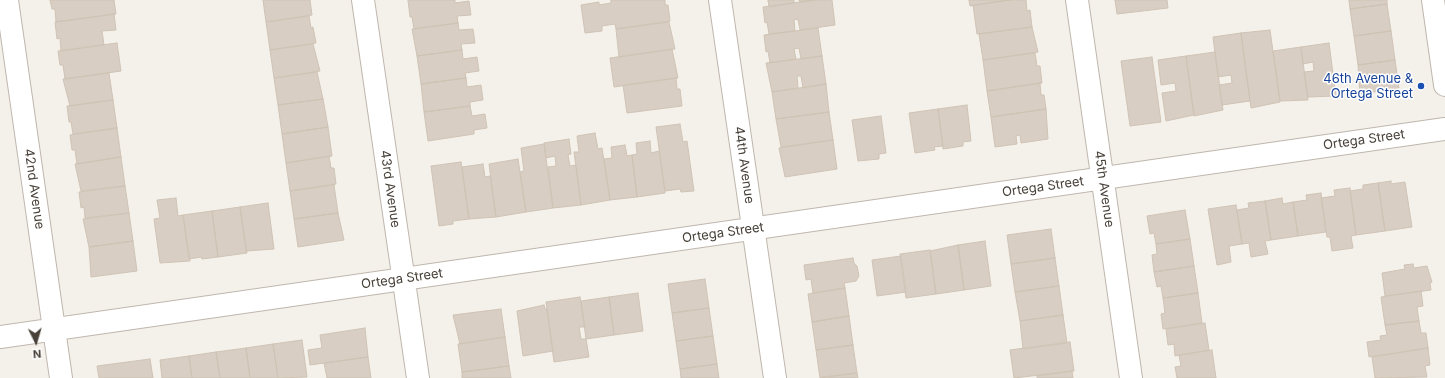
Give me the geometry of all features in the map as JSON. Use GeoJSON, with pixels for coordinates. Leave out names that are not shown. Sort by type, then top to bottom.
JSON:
{"type":"FeatureCollection","features":[{"type":"Feature","properties":{"kind":"street","name":"42nd Avenue"},"geometry":{"type":"LineString","coordinates":[[7,0],[61,378]]}},
{"type":"Feature","properties":{"kind":"street","name":"43rd Avenue"},"geometry":{"type":"LineString","coordinates":[[363,0],[418,378]]}},
{"type":"Feature","properties":{"kind":"street","name":"44th Avenue"},"geometry":{"type":"LineString","coordinates":[[720,0],[775,378]]}},
{"type":"Feature","properties":{"kind":"street","name":"45th Avenue"},"geometry":{"type":"LineString","coordinates":[[1076,0],[1131,378]]}},
{"type":"Feature","properties":{"kind":"street"},"geometry":{"type":"LineString","coordinates":[[1433,0],[1445,85]]}},
{"type":"Feature","properties":{"kind":"street","name":"Ortega Street"},"geometry":{"type":"LineString","coordinates":[[0,337],[1445,129]]}},
{"type":"Feature","properties":{"kind":"building"},"geometry":{"type":"Polygon","coordinates":[[[50,0],[114,0],[116,14],[56,22],[55,9],[52,9],[50,0]]]}},
{"type":"Feature","properties":{"kind":"building"},"geometry":{"type":"Polygon","coordinates":[[[263,0],[310,0],[312,15],[266,22],[263,0]]]}},
{"type":"Feature","properties":{"kind":"building"},"geometry":{"type":"Polygon","coordinates":[[[408,0],[455,0],[455,3],[469,1],[471,15],[457,16],[458,23],[414,29],[412,17],[410,17],[408,0]]]}},
{"type":"Feature","properties":{"kind":"building"},"geometry":{"type":"Polygon","coordinates":[[[611,0],[665,0],[665,5],[668,5],[670,21],[616,29],[615,24],[602,26],[602,31],[585,33],[581,5],[599,2],[599,5],[611,3],[611,0]]]}},
{"type":"Feature","properties":{"kind":"building"},"geometry":{"type":"Polygon","coordinates":[[[768,0],[794,0],[794,3],[769,7],[768,0]]]}},
{"type":"Feature","properties":{"kind":"building"},"geometry":{"type":"Polygon","coordinates":[[[799,0],[815,0],[800,2],[799,0]]]}},
{"type":"Feature","properties":{"kind":"building"},"geometry":{"type":"Polygon","coordinates":[[[815,0],[832,0],[835,25],[800,30],[798,19],[794,20],[795,31],[769,34],[767,22],[765,23],[763,7],[815,0]]]}},
{"type":"Feature","properties":{"kind":"building"},"geometry":{"type":"Polygon","coordinates":[[[969,0],[1010,0],[970,6],[969,0]]]}},
{"type":"Feature","properties":{"kind":"building"},"geometry":{"type":"Polygon","coordinates":[[[1010,0],[1026,0],[1027,11],[1030,10],[1032,27],[977,34],[973,5],[1010,0]]]}},
{"type":"Feature","properties":{"kind":"building"},"geometry":{"type":"Polygon","coordinates":[[[1115,0],[1167,0],[1168,8],[1117,14],[1115,0]]]}},
{"type":"Feature","properties":{"kind":"building"},"geometry":{"type":"Polygon","coordinates":[[[1349,0],[1387,0],[1387,4],[1350,9],[1349,0]]]}},
{"type":"Feature","properties":{"kind":"building"},"geometry":{"type":"Polygon","coordinates":[[[1387,4],[1391,31],[1354,36],[1350,9],[1387,4]]]}},
{"type":"Feature","properties":{"kind":"building"},"geometry":{"type":"Polygon","coordinates":[[[114,14],[116,30],[102,31],[104,45],[61,51],[60,38],[57,39],[55,22],[114,14]]]}},
{"type":"Feature","properties":{"kind":"building"},"geometry":{"type":"Polygon","coordinates":[[[309,16],[316,43],[270,50],[266,22],[309,16]]]}},
{"type":"Feature","properties":{"kind":"building"},"geometry":{"type":"Polygon","coordinates":[[[669,22],[675,49],[619,57],[616,29],[669,22]]]}},
{"type":"Feature","properties":{"kind":"building"},"geometry":{"type":"Polygon","coordinates":[[[458,23],[459,30],[473,29],[475,43],[461,44],[462,50],[417,56],[412,29],[458,23]]]}},
{"type":"Feature","properties":{"kind":"building"},"geometry":{"type":"Polygon","coordinates":[[[1032,27],[1038,52],[983,60],[979,34],[1032,27]]]}},
{"type":"Feature","properties":{"kind":"building"},"geometry":{"type":"Polygon","coordinates":[[[818,28],[822,56],[801,59],[799,48],[794,49],[796,59],[770,63],[768,51],[766,52],[764,35],[818,28]]]}},
{"type":"Feature","properties":{"kind":"building"},"geometry":{"type":"Polygon","coordinates":[[[1270,30],[1280,102],[1251,108],[1241,33],[1270,30]]]}},
{"type":"Feature","properties":{"kind":"building"},"geometry":{"type":"Polygon","coordinates":[[[1391,31],[1395,60],[1358,65],[1354,36],[1391,31]]]}},
{"type":"Feature","properties":{"kind":"building"},"geometry":{"type":"Polygon","coordinates":[[[1241,33],[1250,101],[1222,105],[1219,85],[1232,83],[1231,75],[1218,77],[1213,37],[1241,33]]]}},
{"type":"Feature","properties":{"kind":"building"},"geometry":{"type":"Polygon","coordinates":[[[117,43],[121,71],[65,79],[63,65],[60,65],[58,51],[117,43]]]}},
{"type":"Feature","properties":{"kind":"building"},"geometry":{"type":"Polygon","coordinates":[[[1329,43],[1336,96],[1308,97],[1304,72],[1314,71],[1313,62],[1303,64],[1301,47],[1329,43]]]}},
{"type":"Feature","properties":{"kind":"building"},"geometry":{"type":"Polygon","coordinates":[[[313,44],[320,71],[274,78],[270,50],[313,44]]]}},
{"type":"Feature","properties":{"kind":"building"},"geometry":{"type":"Polygon","coordinates":[[[1301,47],[1308,100],[1280,101],[1273,51],[1301,47]]]}},
{"type":"Feature","properties":{"kind":"building"},"geometry":{"type":"Polygon","coordinates":[[[672,49],[678,78],[614,87],[610,58],[672,49]]]}},
{"type":"Feature","properties":{"kind":"building"},"geometry":{"type":"Polygon","coordinates":[[[462,50],[463,59],[477,57],[479,71],[465,73],[466,78],[421,84],[417,56],[462,50]]]}},
{"type":"Feature","properties":{"kind":"building"},"geometry":{"type":"Polygon","coordinates":[[[1215,52],[1223,110],[1194,116],[1186,56],[1215,52]]]}},
{"type":"Feature","properties":{"kind":"building"},"geometry":{"type":"Polygon","coordinates":[[[1035,53],[1037,66],[1040,66],[1042,83],[987,91],[983,60],[1035,53]]]}},
{"type":"Feature","properties":{"kind":"building"},"geometry":{"type":"Polygon","coordinates":[[[822,56],[826,84],[803,88],[801,76],[797,76],[798,88],[772,92],[766,63],[822,56]]]}},
{"type":"Feature","properties":{"kind":"building"},"geometry":{"type":"Polygon","coordinates":[[[1186,56],[1194,115],[1166,121],[1162,93],[1176,91],[1175,83],[1161,85],[1158,60],[1186,56]]]}},
{"type":"Feature","properties":{"kind":"building"},"geometry":{"type":"Polygon","coordinates":[[[1152,57],[1161,122],[1130,126],[1121,61],[1152,57]]]}},
{"type":"Feature","properties":{"kind":"building"},"geometry":{"type":"Polygon","coordinates":[[[1395,60],[1399,88],[1360,94],[1358,65],[1395,60]]]}},
{"type":"Feature","properties":{"kind":"building"},"geometry":{"type":"Polygon","coordinates":[[[317,72],[323,99],[278,105],[274,78],[317,72]]]}},
{"type":"Feature","properties":{"kind":"building"},"geometry":{"type":"Polygon","coordinates":[[[109,73],[113,100],[70,106],[63,79],[109,73]]]}},
{"type":"Feature","properties":{"kind":"building"},"geometry":{"type":"Polygon","coordinates":[[[466,78],[467,87],[481,85],[483,100],[470,102],[470,106],[424,112],[421,84],[466,78]]]}},
{"type":"Feature","properties":{"kind":"building"},"geometry":{"type":"Polygon","coordinates":[[[676,78],[677,89],[680,89],[682,106],[627,113],[623,85],[676,78]]]}},
{"type":"Feature","properties":{"kind":"building"},"geometry":{"type":"Polygon","coordinates":[[[1040,83],[1041,95],[1044,95],[1046,109],[991,117],[987,91],[1040,83]]]}},
{"type":"Feature","properties":{"kind":"building"},"geometry":{"type":"Polygon","coordinates":[[[826,84],[829,112],[776,119],[772,92],[826,84]]]}},
{"type":"Feature","properties":{"kind":"building"},"geometry":{"type":"Polygon","coordinates":[[[323,99],[328,127],[282,134],[278,105],[323,99]]]}},
{"type":"Feature","properties":{"kind":"building"},"geometry":{"type":"Polygon","coordinates":[[[113,100],[117,128],[73,134],[71,122],[69,122],[67,106],[113,100]]]}},
{"type":"Feature","properties":{"kind":"building"},"geometry":{"type":"Polygon","coordinates":[[[967,105],[971,141],[963,142],[963,146],[943,149],[938,109],[967,105]]]}},
{"type":"Feature","properties":{"kind":"building"},"geometry":{"type":"Polygon","coordinates":[[[470,106],[472,116],[485,114],[487,128],[474,130],[474,134],[428,141],[424,112],[470,106]]]}},
{"type":"Feature","properties":{"kind":"building"},"geometry":{"type":"Polygon","coordinates":[[[938,109],[943,146],[934,147],[935,150],[915,153],[909,113],[938,109]]]}},
{"type":"Feature","properties":{"kind":"building"},"geometry":{"type":"Polygon","coordinates":[[[1046,109],[1048,139],[1021,143],[1020,135],[1016,136],[1017,144],[995,147],[991,117],[1046,109]]]}},
{"type":"Feature","properties":{"kind":"building"},"geometry":{"type":"Polygon","coordinates":[[[829,112],[833,140],[781,147],[776,119],[829,112]]]}},
{"type":"Feature","properties":{"kind":"building"},"geometry":{"type":"Polygon","coordinates":[[[881,116],[886,153],[879,154],[879,159],[858,161],[852,120],[881,116]]]}},
{"type":"Feature","properties":{"kind":"building"},"geometry":{"type":"Polygon","coordinates":[[[680,124],[683,142],[687,141],[694,191],[681,192],[680,189],[665,191],[656,127],[680,124]]]}},
{"type":"Feature","properties":{"kind":"building"},"geometry":{"type":"Polygon","coordinates":[[[328,127],[332,156],[286,163],[282,134],[328,127]]]}},
{"type":"Feature","properties":{"kind":"building"},"geometry":{"type":"Polygon","coordinates":[[[117,128],[121,157],[77,164],[75,150],[72,150],[70,135],[117,128]]]}},
{"type":"Feature","properties":{"kind":"building"},"geometry":{"type":"Polygon","coordinates":[[[595,133],[598,149],[602,148],[610,200],[581,205],[574,152],[579,152],[577,136],[595,133]]]}},
{"type":"Feature","properties":{"kind":"building"},"geometry":{"type":"Polygon","coordinates":[[[569,139],[571,154],[568,155],[570,166],[576,165],[581,205],[553,208],[548,167],[556,166],[555,156],[546,158],[544,143],[569,139]]]}},
{"type":"Feature","properties":{"kind":"building"},"geometry":{"type":"Polygon","coordinates":[[[833,140],[837,169],[785,177],[779,148],[833,140]]]}},
{"type":"Feature","properties":{"kind":"building"},"geometry":{"type":"Polygon","coordinates":[[[650,141],[651,153],[659,151],[665,193],[637,197],[632,155],[637,154],[636,143],[650,141]]]}},
{"type":"Feature","properties":{"kind":"building"},"geometry":{"type":"Polygon","coordinates":[[[544,144],[553,208],[526,212],[520,172],[524,171],[521,148],[544,144]]]}},
{"type":"Feature","properties":{"kind":"building"},"geometry":{"type":"Polygon","coordinates":[[[625,145],[627,156],[632,155],[637,197],[610,200],[604,159],[612,158],[611,147],[625,145]]]}},
{"type":"Feature","properties":{"kind":"building"},"geometry":{"type":"Polygon","coordinates":[[[329,156],[331,168],[334,168],[336,184],[290,191],[286,163],[329,156]]]}},
{"type":"Feature","properties":{"kind":"building"},"geometry":{"type":"Polygon","coordinates":[[[121,157],[125,186],[81,191],[75,164],[121,157]]]}},
{"type":"Feature","properties":{"kind":"building"},"geometry":{"type":"Polygon","coordinates":[[[518,159],[526,212],[496,217],[489,164],[518,159]]]}},
{"type":"Feature","properties":{"kind":"building"},"geometry":{"type":"Polygon","coordinates":[[[461,162],[469,219],[453,221],[453,224],[439,226],[431,166],[461,162]]]}},
{"type":"Feature","properties":{"kind":"building"},"geometry":{"type":"Polygon","coordinates":[[[483,164],[485,177],[490,176],[496,217],[469,219],[462,167],[483,164]]]}},
{"type":"Feature","properties":{"kind":"building"},"geometry":{"type":"Polygon","coordinates":[[[1391,181],[1391,184],[1405,182],[1412,227],[1385,231],[1378,183],[1391,181]]]}},
{"type":"Feature","properties":{"kind":"building"},"geometry":{"type":"Polygon","coordinates":[[[1378,183],[1385,231],[1356,235],[1350,191],[1363,189],[1363,185],[1378,183]]]}},
{"type":"Feature","properties":{"kind":"building"},"geometry":{"type":"Polygon","coordinates":[[[334,185],[338,213],[294,219],[290,191],[334,185]]]}},
{"type":"Feature","properties":{"kind":"building"},"geometry":{"type":"Polygon","coordinates":[[[125,186],[129,213],[85,218],[84,207],[81,208],[79,192],[125,186]]]}},
{"type":"Feature","properties":{"kind":"building"},"geometry":{"type":"Polygon","coordinates":[[[1350,188],[1356,235],[1351,236],[1353,248],[1332,251],[1330,237],[1327,237],[1321,198],[1335,196],[1334,190],[1350,188]]]}},
{"type":"Feature","properties":{"kind":"building"},"geometry":{"type":"Polygon","coordinates":[[[1321,193],[1326,232],[1298,236],[1293,202],[1307,200],[1306,195],[1321,193]]]}},
{"type":"Feature","properties":{"kind":"building"},"geometry":{"type":"Polygon","coordinates":[[[176,198],[178,216],[183,215],[190,261],[160,263],[154,219],[160,218],[157,200],[176,198]]]}},
{"type":"Feature","properties":{"kind":"building"},"geometry":{"type":"Polygon","coordinates":[[[1282,198],[1283,204],[1293,202],[1298,236],[1271,240],[1265,201],[1282,198]]]}},
{"type":"Feature","properties":{"kind":"building"},"geometry":{"type":"Polygon","coordinates":[[[1265,201],[1271,240],[1265,241],[1268,254],[1251,257],[1249,243],[1242,244],[1237,210],[1249,208],[1248,203],[1265,201]]]}},
{"type":"Feature","properties":{"kind":"building"},"geometry":{"type":"Polygon","coordinates":[[[268,203],[274,249],[246,251],[240,207],[268,203]]]}},
{"type":"Feature","properties":{"kind":"building"},"geometry":{"type":"Polygon","coordinates":[[[1236,205],[1242,244],[1229,246],[1231,262],[1217,265],[1208,209],[1236,205]]]}},
{"type":"Feature","properties":{"kind":"building"},"geometry":{"type":"Polygon","coordinates":[[[240,207],[247,253],[218,257],[212,211],[240,207]]]}},
{"type":"Feature","properties":{"kind":"building"},"geometry":{"type":"Polygon","coordinates":[[[1185,210],[1190,239],[1156,244],[1154,233],[1150,234],[1147,216],[1185,210]]]}},
{"type":"Feature","properties":{"kind":"building"},"geometry":{"type":"Polygon","coordinates":[[[212,211],[218,257],[189,259],[183,215],[212,211]]]}},
{"type":"Feature","properties":{"kind":"building"},"geometry":{"type":"Polygon","coordinates":[[[129,213],[133,241],[89,247],[83,219],[129,213]]]}},
{"type":"Feature","properties":{"kind":"building"},"geometry":{"type":"Polygon","coordinates":[[[338,213],[344,240],[298,247],[294,219],[338,213]]]}},
{"type":"Feature","properties":{"kind":"building"},"geometry":{"type":"Polygon","coordinates":[[[1051,229],[1055,258],[1011,264],[1007,235],[1051,229]]]}},
{"type":"Feature","properties":{"kind":"building"},"geometry":{"type":"Polygon","coordinates":[[[1190,239],[1194,266],[1154,272],[1152,255],[1157,254],[1156,244],[1190,239]]]}},
{"type":"Feature","properties":{"kind":"building"},"geometry":{"type":"Polygon","coordinates":[[[133,241],[137,271],[91,277],[89,247],[133,241]]]}},
{"type":"Feature","properties":{"kind":"building"},"geometry":{"type":"Polygon","coordinates":[[[985,241],[991,286],[964,290],[958,245],[985,241]]]}},
{"type":"Feature","properties":{"kind":"building"},"geometry":{"type":"Polygon","coordinates":[[[958,245],[964,290],[936,294],[930,251],[958,245]]]}},
{"type":"Feature","properties":{"kind":"building"},"geometry":{"type":"Polygon","coordinates":[[[930,250],[936,294],[906,298],[900,254],[930,250]]]}},
{"type":"Feature","properties":{"kind":"building"},"geometry":{"type":"Polygon","coordinates":[[[901,256],[906,292],[877,296],[872,260],[901,256]]]}},
{"type":"Feature","properties":{"kind":"building"},"geometry":{"type":"Polygon","coordinates":[[[853,258],[854,263],[857,266],[859,276],[856,281],[844,283],[845,288],[813,293],[811,279],[806,280],[804,265],[853,258]]]}},
{"type":"Feature","properties":{"kind":"building"},"geometry":{"type":"Polygon","coordinates":[[[1055,258],[1059,286],[1015,292],[1011,264],[1055,258]]]}},
{"type":"Feature","properties":{"kind":"building"},"geometry":{"type":"Polygon","coordinates":[[[1413,264],[1414,268],[1427,266],[1432,282],[1430,283],[1431,290],[1385,296],[1382,273],[1405,269],[1404,265],[1413,264]]]}},
{"type":"Feature","properties":{"kind":"building"},"geometry":{"type":"Polygon","coordinates":[[[1194,266],[1198,293],[1163,298],[1161,286],[1157,287],[1154,272],[1194,266]]]}},
{"type":"Feature","properties":{"kind":"building"},"geometry":{"type":"Polygon","coordinates":[[[705,279],[709,308],[672,313],[668,284],[705,279]]]}},
{"type":"Feature","properties":{"kind":"building"},"geometry":{"type":"Polygon","coordinates":[[[1059,286],[1063,315],[1020,321],[1015,292],[1059,286]]]}},
{"type":"Feature","properties":{"kind":"building"},"geometry":{"type":"Polygon","coordinates":[[[845,288],[849,316],[812,322],[808,294],[845,288]]]}},
{"type":"Feature","properties":{"kind":"building"},"geometry":{"type":"Polygon","coordinates":[[[1421,291],[1423,306],[1417,307],[1419,321],[1385,325],[1381,297],[1421,291]]]}},
{"type":"Feature","properties":{"kind":"building"},"geometry":{"type":"Polygon","coordinates":[[[638,293],[643,331],[614,335],[609,297],[638,293]]]}},
{"type":"Feature","properties":{"kind":"building"},"geometry":{"type":"Polygon","coordinates":[[[1198,293],[1202,323],[1163,329],[1161,314],[1165,313],[1163,298],[1198,293]]]}},
{"type":"Feature","properties":{"kind":"building"},"geometry":{"type":"Polygon","coordinates":[[[580,297],[585,327],[579,327],[581,339],[586,339],[589,357],[554,362],[546,302],[580,297]]]}},
{"type":"Feature","properties":{"kind":"building"},"geometry":{"type":"Polygon","coordinates":[[[609,297],[614,335],[586,339],[581,301],[609,297]]]}},
{"type":"Feature","properties":{"kind":"building"},"geometry":{"type":"Polygon","coordinates":[[[544,305],[545,309],[547,309],[553,351],[523,356],[517,311],[544,305]]]}},
{"type":"Feature","properties":{"kind":"building"},"geometry":{"type":"Polygon","coordinates":[[[709,308],[713,336],[676,341],[672,313],[709,308]]]}},
{"type":"Feature","properties":{"kind":"building"},"geometry":{"type":"Polygon","coordinates":[[[501,309],[505,337],[460,344],[453,315],[501,309]]]}},
{"type":"Feature","properties":{"kind":"building"},"geometry":{"type":"Polygon","coordinates":[[[1063,315],[1067,343],[1023,349],[1020,321],[1063,315]]]}},
{"type":"Feature","properties":{"kind":"building"},"geometry":{"type":"Polygon","coordinates":[[[849,316],[853,345],[816,350],[812,322],[849,316]]]}},
{"type":"Feature","properties":{"kind":"building"},"geometry":{"type":"Polygon","coordinates":[[[1419,321],[1421,333],[1426,333],[1428,348],[1369,357],[1367,342],[1381,340],[1380,336],[1387,335],[1385,325],[1419,321]]]}},
{"type":"Feature","properties":{"kind":"building"},"geometry":{"type":"Polygon","coordinates":[[[1205,323],[1209,350],[1175,356],[1174,344],[1168,345],[1166,329],[1205,323]]]}},
{"type":"Feature","properties":{"kind":"building"},"geometry":{"type":"Polygon","coordinates":[[[365,328],[368,357],[310,365],[308,350],[322,348],[320,335],[365,328]]]}},
{"type":"Feature","properties":{"kind":"building"},"geometry":{"type":"Polygon","coordinates":[[[713,336],[717,364],[680,369],[676,341],[713,336]]]}},
{"type":"Feature","properties":{"kind":"building"},"geometry":{"type":"Polygon","coordinates":[[[505,337],[509,366],[462,372],[458,344],[505,337]]]}},
{"type":"Feature","properties":{"kind":"building"},"geometry":{"type":"Polygon","coordinates":[[[302,340],[307,377],[278,378],[273,344],[302,340]]]}},
{"type":"Feature","properties":{"kind":"building"},"geometry":{"type":"Polygon","coordinates":[[[1070,342],[1074,371],[1014,378],[1010,350],[1070,342]]]}},
{"type":"Feature","properties":{"kind":"building"},"geometry":{"type":"Polygon","coordinates":[[[273,344],[278,378],[250,378],[246,348],[273,344]]]}},
{"type":"Feature","properties":{"kind":"building"},"geometry":{"type":"Polygon","coordinates":[[[853,345],[857,373],[820,378],[816,350],[853,345]]]}},
{"type":"Feature","properties":{"kind":"building"},"geometry":{"type":"Polygon","coordinates":[[[246,348],[250,378],[220,378],[216,352],[246,348]]]}},
{"type":"Feature","properties":{"kind":"building"},"geometry":{"type":"Polygon","coordinates":[[[1428,348],[1430,365],[1425,366],[1427,377],[1375,378],[1372,357],[1428,348]]]}},
{"type":"Feature","properties":{"kind":"building"},"geometry":{"type":"Polygon","coordinates":[[[1212,350],[1216,378],[1177,378],[1175,367],[1181,366],[1179,355],[1212,350]]]}},
{"type":"Feature","properties":{"kind":"building"},"geometry":{"type":"Polygon","coordinates":[[[216,352],[220,378],[192,378],[189,356],[216,352]]]}},
{"type":"Feature","properties":{"kind":"building"},"geometry":{"type":"Polygon","coordinates":[[[189,356],[192,378],[162,378],[160,360],[189,356]]]}},
{"type":"Feature","properties":{"kind":"building"},"geometry":{"type":"Polygon","coordinates":[[[368,357],[371,378],[327,378],[324,363],[368,357]]]}},
{"type":"Feature","properties":{"kind":"building"},"geometry":{"type":"Polygon","coordinates":[[[150,359],[153,378],[99,378],[97,366],[150,359]]]}},
{"type":"Feature","properties":{"kind":"building"},"geometry":{"type":"Polygon","coordinates":[[[717,364],[719,378],[681,378],[680,369],[717,364]]]}},
{"type":"Feature","properties":{"kind":"building"},"geometry":{"type":"Polygon","coordinates":[[[509,366],[511,378],[462,378],[462,372],[509,366]]]}},
{"type":"Feature","properties":{"kind":"building"},"geometry":{"type":"Polygon","coordinates":[[[1072,371],[1073,378],[1037,378],[1037,376],[1072,371]]]}},
{"type":"Feature","properties":{"kind":"building"},"geometry":{"type":"Polygon","coordinates":[[[857,373],[858,378],[822,378],[822,377],[857,373]]]}},
{"type":"Feature","properties":{"kind":"place","name":"46th Avenue & Ortega Street"},"geometry":{"type":"Point","coordinates":[1421,86]}}]}
